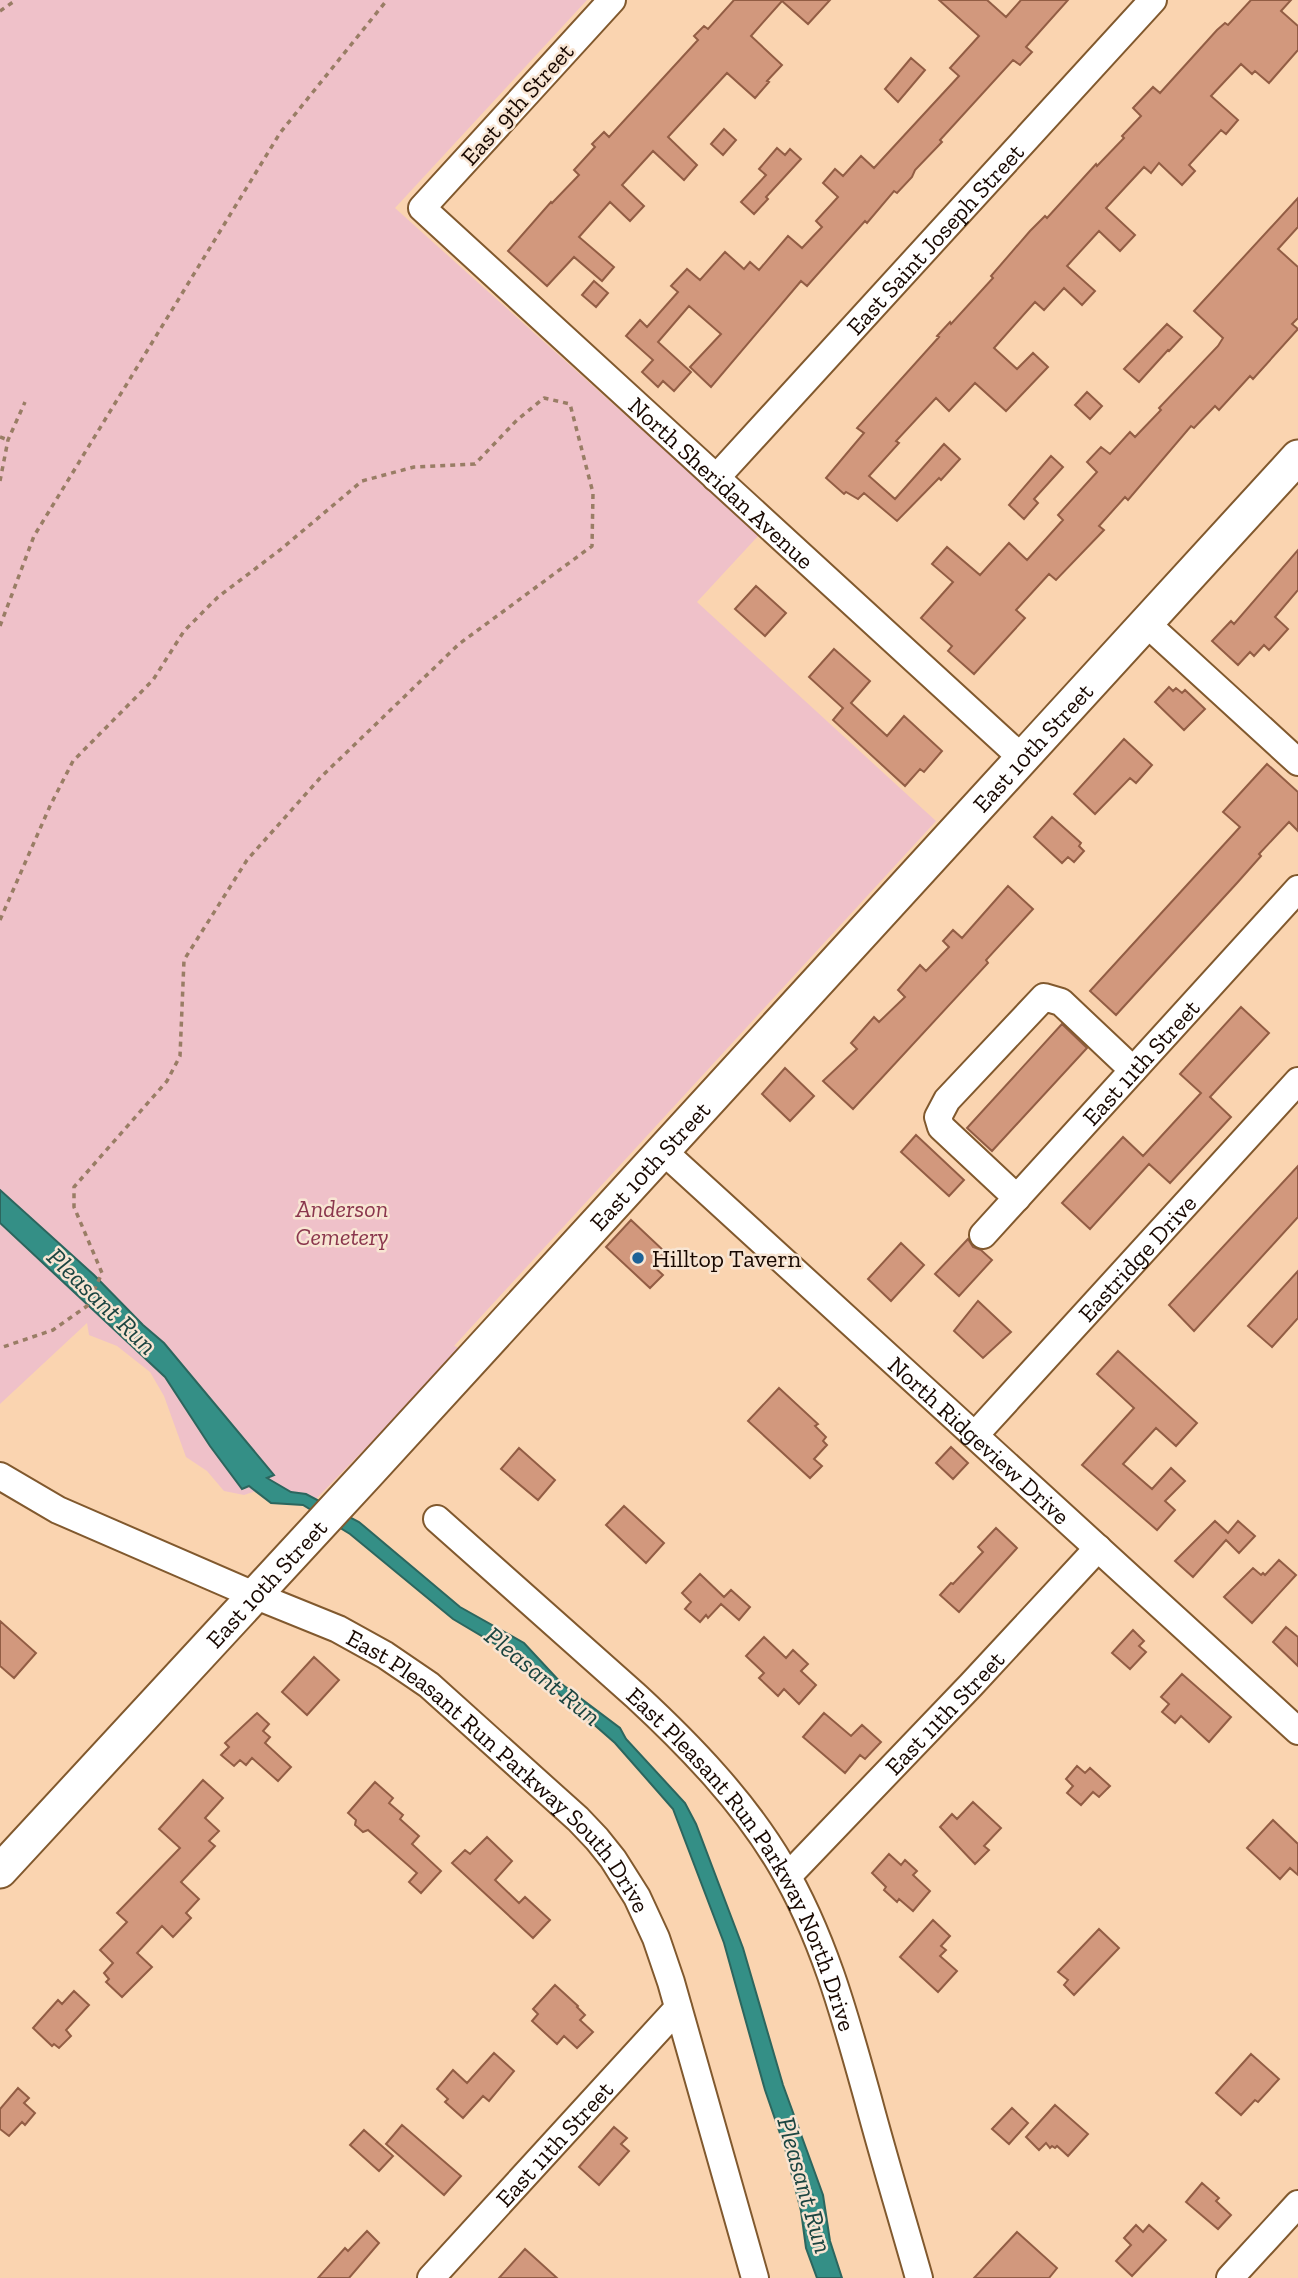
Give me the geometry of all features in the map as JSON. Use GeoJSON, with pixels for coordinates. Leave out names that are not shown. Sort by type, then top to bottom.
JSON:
{"type":"FeatureCollection","features":[{"type":"Feature","properties":{"kind":"main road","name":"East 10th Street"},"geometry":{"type":"LineString","coordinates":[[0,1871],[1298,457]]}},
{"type":"Feature","properties":{"kind":"street","name":"East 9th Street"},"geometry":{"type":"LineString","coordinates":[[422,208],[612,0]]}},
{"type":"Feature","properties":{"kind":"street","name":"East Saint Joseph Street"},"geometry":{"type":"LineString","coordinates":[[716,478],[1153,0]]}},
{"type":"Feature","properties":{"kind":"street","name":"North Sheridan Avenue"},"geometry":{"type":"LineString","coordinates":[[422,208],[1022,758]]}},
{"type":"Feature","properties":{"kind":"street"},"geometry":{"type":"LineString","coordinates":[[1146,623],[1298,762]]}},
{"type":"Feature","properties":{"kind":"street","name":"East 11th Street"},"geometry":{"type":"LineString","coordinates":[[983,1235],[1298,889]]}},
{"type":"Feature","properties":{"kind":"street"},"geometry":{"type":"LineString","coordinates":[[1017,1198],[941,1127],[938,1117],[947,1100],[1044,998],[1061,1002],[1133,1070]]}},
{"type":"Feature","properties":{"kind":"street","name":"Eastridge Drive"},"geometry":{"type":"LineString","coordinates":[[975,1435],[1298,1081]]}},
{"type":"Feature","properties":{"kind":"street","name":"North Ridgeview Drive"},"geometry":{"type":"LineString","coordinates":[[662,1150],[1098,1548],[1295,1722]]}},
{"type":"Feature","properties":{"kind":"street","name":"East Pleasant Run Parkway South Drive"},"geometry":{"type":"LineString","coordinates":[[0,1476],[58,1510],[338,1629],[408,1669],[450,1702],[578,1819],[613,1859],[637,1898],[656,1938],[755,2278]]}},
{"type":"Feature","properties":{"kind":"street","name":"East Pleasant Run Parkway North Drive"},"geometry":{"type":"LineString","coordinates":[[437,1520],[675,1733],[740,1807],[773,1852],[788,1876],[814,1931],[844,2017],[919,2278]]}},
{"type":"Feature","properties":{"kind":"street","name":"East 11th Street"},"geometry":{"type":"LineString","coordinates":[[788,1876],[1098,1548]]}},
{"type":"Feature","properties":{"kind":"street","name":"East 11th Street"},"geometry":{"type":"LineString","coordinates":[[431,2278],[678,2008]]}},
{"type":"Feature","properties":{"kind":"street"},"geometry":{"type":"LineString","coordinates":[[1230,2278],[1298,2204]]}},
{"type":"Feature","properties":{"kind":"path"},"geometry":{"type":"LineString","coordinates":[[0,11],[16,0]]}},
{"type":"Feature","properties":{"kind":"path"},"geometry":{"type":"LineString","coordinates":[[0,626],[34,536],[280,133],[387,0]]}},
{"type":"Feature","properties":{"kind":"path"},"geometry":{"type":"LineString","coordinates":[[0,920],[74,761],[153,680],[184,631],[218,597],[280,550],[362,481],[414,467],[475,464],[517,420],[544,398],[570,404],[593,493],[592,546],[459,644],[321,777],[247,860],[184,960],[180,1056],[167,1081],[74,1187],[74,1207],[102,1273],[87,1306],[53,1329],[0,1348]]}},
{"type":"Feature","properties":{"kind":"path"},"geometry":{"type":"LineString","coordinates":[[0,481],[8,440],[25,402]]}},
{"type":"Feature","properties":{"kind":"path"},"geometry":{"type":"LineString","coordinates":[[0,437],[8,440]]}},
{"type":"Feature","properties":{"kind":"green space","name":"Anderson Cemetery"},"geometry":{"type":"Polygon","coordinates":[[[0,0],[587,0],[395,208],[759,535],[697,602],[936,821],[454,1346],[462,1349],[316,1499],[306,1494],[291,1492],[262,1475],[164,1343],[113,1298],[130,1329],[245,1483],[256,1491],[244,1495],[224,1491],[207,1471],[186,1457],[164,1396],[150,1372],[117,1346],[89,1335],[87,1323],[0,1404],[0,0]]]}},
{"type":"Feature","properties":{"kind":"water","name":"Pleasant Run"},"geometry":{"type":"Polygon","coordinates":[[[0,1190],[164,1343],[274,1475],[267,1478],[291,1492],[306,1494],[359,1522],[460,1607],[524,1643],[563,1685],[620,1728],[626,1739],[685,1803],[696,1824],[743,1948],[783,2085],[823,2195],[830,2241],[842,2278],[817,2278],[806,2248],[801,2211],[785,2148],[765,2090],[724,1943],[673,1809],[615,1743],[517,1657],[453,1619],[350,1534],[303,1505],[271,1503],[249,1486],[242,1489],[165,1377],[0,1223],[0,1190]]]}},
{"type":"Feature","properties":{"kind":"building"},"geometry":{"type":"Polygon","coordinates":[[[734,0],[830,0],[808,24],[782,1],[751,36],[782,65],[767,81],[769,82],[755,98],[727,73],[668,137],[697,165],[684,180],[653,151],[622,185],[644,206],[630,221],[610,202],[579,237],[614,267],[602,281],[574,257],[547,286],[508,251],[579,175],[574,170],[595,147],[592,144],[604,132],[609,137],[698,40],[694,36],[704,26],[708,29],[734,0]]]}},
{"type":"Feature","properties":{"kind":"building"},"geometry":{"type":"Polygon","coordinates":[[[939,0],[987,0],[1006,17],[1021,0],[1068,0],[1026,47],[1032,52],[1020,65],[1013,60],[940,140],[942,142],[915,170],[912,177],[897,193],[894,191],[867,223],[865,221],[807,286],[801,281],[711,387],[690,367],[721,334],[689,306],[658,342],[691,372],[674,391],[663,381],[658,387],[642,372],[653,360],[626,336],[640,320],[647,327],[678,292],[671,286],[687,269],[700,280],[725,252],[744,269],[750,262],[759,270],[788,236],[802,248],[822,227],[816,221],[838,197],[823,183],[835,169],[843,176],[861,156],[874,168],[959,76],[950,68],[979,36],[939,0]]]}},
{"type":"Feature","properties":{"kind":"building"},"geometry":{"type":"Polygon","coordinates":[[[1251,0],[1291,0],[1281,11],[1298,26],[1298,50],[1269,83],[1241,64],[1211,96],[1238,120],[1226,134],[1221,130],[1189,165],[1195,171],[1182,185],[1159,163],[1151,173],[1144,167],[1106,208],[1135,235],[1120,251],[1099,231],[1067,266],[1095,291],[1082,305],[1064,288],[1044,310],[1035,302],[994,348],[1017,369],[1033,353],[1048,367],[1006,411],[975,383],[949,411],[936,398],[896,441],[899,443],[869,476],[895,499],[944,444],[960,459],[897,521],[864,493],[858,499],[846,492],[844,494],[826,478],[864,433],[857,428],[939,337],[937,336],[993,278],[991,276],[1030,231],[1045,216],[1047,218],[1096,164],[1097,166],[1124,138],[1122,136],[1141,116],[1133,108],[1153,87],[1160,93],[1217,30],[1225,23],[1228,25],[1251,0]]]}},
{"type":"Feature","properties":{"kind":"building"},"geometry":{"type":"Polygon","coordinates":[[[911,58],[925,70],[898,102],[885,89],[911,58]]]}},
{"type":"Feature","properties":{"kind":"building"},"geometry":{"type":"Polygon","coordinates":[[[724,129],[736,140],[723,155],[711,144],[724,129]]]}},
{"type":"Feature","properties":{"kind":"building"},"geometry":{"type":"Polygon","coordinates":[[[777,148],[785,155],[790,149],[801,159],[754,214],[741,202],[766,175],[759,169],[777,148]]]}},
{"type":"Feature","properties":{"kind":"building"},"geometry":{"type":"Polygon","coordinates":[[[1298,198],[1298,227],[1278,249],[1298,267],[1298,318],[1292,324],[1298,329],[1253,379],[1250,376],[1219,410],[1215,406],[1194,428],[1191,426],[1128,500],[1125,497],[1099,526],[1104,530],[1056,580],[1049,574],[1016,610],[1025,618],[974,674],[948,651],[952,646],[921,618],[953,582],[932,564],[947,547],[980,575],[1009,543],[1027,560],[1063,520],[1058,515],[1097,472],[1087,462],[1101,447],[1110,454],[1130,432],[1135,437],[1218,346],[1223,338],[1194,311],[1298,198]]]}},
{"type":"Feature","properties":{"kind":"building"},"geometry":{"type":"Polygon","coordinates":[[[594,281],[608,293],[596,307],[582,295],[594,281]]]}},
{"type":"Feature","properties":{"kind":"building"},"geometry":{"type":"Polygon","coordinates":[[[1167,324],[1182,337],[1139,382],[1124,369],[1167,324]]]}},
{"type":"Feature","properties":{"kind":"building"},"geometry":{"type":"Polygon","coordinates":[[[1087,392],[1102,406],[1090,419],[1075,405],[1087,392]]]}},
{"type":"Feature","properties":{"kind":"building"},"geometry":{"type":"Polygon","coordinates":[[[1051,456],[1063,467],[1034,499],[1038,503],[1024,519],[1009,505],[1051,456]]]}},
{"type":"Feature","properties":{"kind":"building"},"geometry":{"type":"Polygon","coordinates":[[[1298,550],[1298,590],[1275,617],[1288,629],[1269,650],[1264,645],[1254,656],[1250,652],[1238,665],[1212,641],[1231,621],[1234,624],[1298,550]]]}},
{"type":"Feature","properties":{"kind":"building"},"geometry":{"type":"Polygon","coordinates":[[[756,586],[786,613],[765,636],[735,609],[756,586]]]}},
{"type":"Feature","properties":{"kind":"building"},"geometry":{"type":"Polygon","coordinates":[[[834,649],[870,681],[851,703],[887,736],[904,716],[942,751],[924,772],[920,769],[905,786],[833,720],[843,708],[809,677],[834,649]]]}},
{"type":"Feature","properties":{"kind":"building"},"geometry":{"type":"Polygon","coordinates":[[[1169,687],[1182,693],[1185,690],[1205,709],[1184,730],[1155,702],[1169,687]]]}},
{"type":"Feature","properties":{"kind":"building"},"geometry":{"type":"Polygon","coordinates":[[[1124,739],[1152,765],[1136,783],[1130,778],[1095,814],[1074,794],[1124,739]]]}},
{"type":"Feature","properties":{"kind":"building"},"geometry":{"type":"Polygon","coordinates":[[[1267,764],[1298,792],[1298,831],[1289,822],[1116,1015],[1090,991],[1240,827],[1223,812],[1267,764]]]}},
{"type":"Feature","properties":{"kind":"building"},"geometry":{"type":"Polygon","coordinates":[[[1052,817],[1081,843],[1079,846],[1084,851],[1074,862],[1068,857],[1062,863],[1034,837],[1052,817]]]}},
{"type":"Feature","properties":{"kind":"building"},"geometry":{"type":"Polygon","coordinates":[[[1008,886],[1033,909],[986,960],[988,963],[853,1109],[823,1081],[857,1049],[851,1043],[874,1017],[879,1022],[905,997],[898,990],[920,965],[926,971],[949,947],[943,941],[953,930],[962,938],[1008,886]]]}},
{"type":"Feature","properties":{"kind":"building"},"geometry":{"type":"Polygon","coordinates":[[[1241,1007],[1269,1033],[1210,1097],[1231,1117],[1170,1183],[1149,1164],[1090,1229],[1062,1203],[1123,1137],[1143,1156],[1201,1093],[1180,1074],[1241,1007]]]}},
{"type":"Feature","properties":{"kind":"building"},"geometry":{"type":"Polygon","coordinates":[[[1062,1024],[1087,1048],[992,1151],[967,1128],[1062,1024]]]}},
{"type":"Feature","properties":{"kind":"building"},"geometry":{"type":"Polygon","coordinates":[[[785,1068],[814,1096],[790,1121],[762,1094],[785,1068]]]}},
{"type":"Feature","properties":{"kind":"building"},"geometry":{"type":"Polygon","coordinates":[[[916,1135],[964,1180],[949,1196],[901,1152],[916,1135]]]}},
{"type":"Feature","properties":{"kind":"building"},"geometry":{"type":"Polygon","coordinates":[[[1298,1166],[1298,1217],[1194,1331],[1169,1305],[1298,1166]]]}},
{"type":"Feature","properties":{"kind":"building","name":"Hilltop Tavern"},"geometry":{"type":"Polygon","coordinates":[[[631,1220],[665,1252],[652,1265],[663,1275],[650,1288],[606,1247],[631,1220]]]}},
{"type":"Feature","properties":{"kind":"building"},"geometry":{"type":"Polygon","coordinates":[[[968,1239],[973,1247],[992,1260],[959,1296],[935,1274],[968,1239]]]}},
{"type":"Feature","properties":{"kind":"building"},"geometry":{"type":"Polygon","coordinates":[[[901,1243],[924,1265],[891,1301],[868,1279],[901,1243]]]}},
{"type":"Feature","properties":{"kind":"building"},"geometry":{"type":"Polygon","coordinates":[[[1298,1271],[1298,1318],[1272,1347],[1248,1326],[1298,1271]]]}},
{"type":"Feature","properties":{"kind":"building"},"geometry":{"type":"Polygon","coordinates":[[[978,1301],[1011,1332],[983,1358],[954,1331],[978,1301]]]}},
{"type":"Feature","properties":{"kind":"building"},"geometry":{"type":"Polygon","coordinates":[[[1118,1351],[1197,1423],[1176,1446],[1156,1428],[1123,1464],[1152,1489],[1171,1468],[1185,1481],[1165,1501],[1175,1510],[1157,1530],[1082,1465],[1134,1408],[1097,1374],[1118,1351]]]}},
{"type":"Feature","properties":{"kind":"building"},"geometry":{"type":"Polygon","coordinates":[[[779,1388],[818,1424],[815,1426],[826,1437],[823,1441],[827,1445],[814,1459],[822,1466],[810,1478],[748,1421],[779,1388]]]}},
{"type":"Feature","properties":{"kind":"building"},"geometry":{"type":"Polygon","coordinates":[[[951,1447],[968,1463],[953,1479],[936,1463],[951,1447]]]}},
{"type":"Feature","properties":{"kind":"building"},"geometry":{"type":"Polygon","coordinates":[[[519,1448],[555,1480],[538,1500],[501,1469],[519,1448]]]}},
{"type":"Feature","properties":{"kind":"building"},"geometry":{"type":"Polygon","coordinates":[[[624,1506],[664,1543],[646,1563],[606,1525],[624,1506]]]}},
{"type":"Feature","properties":{"kind":"building"},"geometry":{"type":"Polygon","coordinates":[[[1215,1521],[1228,1533],[1238,1521],[1255,1536],[1239,1553],[1226,1540],[1193,1577],[1175,1561],[1215,1521]]]}},
{"type":"Feature","properties":{"kind":"building"},"geometry":{"type":"Polygon","coordinates":[[[996,1528],[1017,1548],[959,1612],[940,1595],[983,1552],[978,1547],[996,1528]]]}},
{"type":"Feature","properties":{"kind":"building"},"geometry":{"type":"Polygon","coordinates":[[[1279,1560],[1296,1575],[1252,1623],[1224,1597],[1253,1568],[1265,1575],[1279,1560]]]}},
{"type":"Feature","properties":{"kind":"building"},"geometry":{"type":"Polygon","coordinates":[[[700,1574],[724,1597],[731,1590],[750,1607],[739,1620],[721,1604],[708,1618],[706,1615],[700,1622],[685,1609],[691,1602],[682,1593],[700,1574]]]}},
{"type":"Feature","properties":{"kind":"building"},"geometry":{"type":"Polygon","coordinates":[[[0,1621],[36,1653],[14,1678],[0,1666],[0,1621]]]}},
{"type":"Feature","properties":{"kind":"building"},"geometry":{"type":"Polygon","coordinates":[[[1286,1627],[1298,1637],[1298,1666],[1273,1642],[1286,1627]]]}},
{"type":"Feature","properties":{"kind":"building"},"geometry":{"type":"Polygon","coordinates":[[[1133,1630],[1144,1641],[1139,1646],[1146,1652],[1130,1669],[1112,1653],[1133,1630]]]}},
{"type":"Feature","properties":{"kind":"building"},"geometry":{"type":"Polygon","coordinates":[[[764,1637],[786,1658],[793,1650],[808,1664],[801,1671],[816,1685],[799,1704],[784,1689],[778,1696],[759,1678],[764,1673],[746,1656],[764,1637]]]}},
{"type":"Feature","properties":{"kind":"building"},"geometry":{"type":"Polygon","coordinates":[[[314,1657],[339,1680],[307,1715],[282,1692],[314,1657]]]}},
{"type":"Feature","properties":{"kind":"building"},"geometry":{"type":"Polygon","coordinates":[[[1182,1674],[1231,1717],[1209,1742],[1181,1716],[1175,1723],[1162,1712],[1169,1704],[1161,1697],[1182,1674]]]}},
{"type":"Feature","properties":{"kind":"building"},"geometry":{"type":"Polygon","coordinates":[[[257,1713],[269,1724],[263,1731],[270,1737],[265,1743],[291,1767],[278,1781],[252,1758],[246,1765],[240,1760],[234,1766],[221,1755],[229,1747],[225,1743],[257,1713]]]}},
{"type":"Feature","properties":{"kind":"building"},"geometry":{"type":"Polygon","coordinates":[[[824,1713],[851,1736],[862,1725],[881,1742],[865,1759],[860,1755],[845,1773],[803,1737],[824,1713]]]}},
{"type":"Feature","properties":{"kind":"building"},"geometry":{"type":"Polygon","coordinates":[[[1077,1766],[1085,1773],[1090,1768],[1110,1786],[1099,1797],[1093,1792],[1081,1805],[1067,1793],[1073,1786],[1066,1779],[1077,1766]]]}},
{"type":"Feature","properties":{"kind":"building"},"geometry":{"type":"Polygon","coordinates":[[[203,1780],[223,1798],[205,1818],[219,1831],[209,1841],[215,1846],[181,1882],[199,1899],[186,1913],[191,1918],[173,1937],[162,1926],[137,1953],[152,1967],[122,1997],[106,1982],[109,1979],[104,1973],[113,1963],[100,1950],[127,1922],[117,1913],[180,1848],[159,1829],[203,1780]]]}},
{"type":"Feature","properties":{"kind":"building"},"geometry":{"type":"Polygon","coordinates":[[[375,1782],[393,1798],[389,1803],[403,1815],[400,1819],[419,1836],[412,1844],[441,1871],[421,1893],[409,1882],[417,1873],[368,1830],[363,1832],[348,1813],[375,1782]]]}},
{"type":"Feature","properties":{"kind":"building"},"geometry":{"type":"Polygon","coordinates":[[[973,1802],[1001,1828],[984,1846],[989,1850],[975,1864],[940,1827],[952,1814],[957,1819],[973,1802]]]}},
{"type":"Feature","properties":{"kind":"building"},"geometry":{"type":"Polygon","coordinates":[[[1273,1820],[1298,1844],[1298,1875],[1290,1868],[1280,1879],[1247,1848],[1273,1820]]]}},
{"type":"Feature","properties":{"kind":"building"},"geometry":{"type":"Polygon","coordinates":[[[487,1837],[512,1861],[495,1880],[519,1903],[525,1897],[550,1920],[533,1938],[452,1863],[465,1850],[470,1854],[487,1837]]]}},
{"type":"Feature","properties":{"kind":"building"},"geometry":{"type":"Polygon","coordinates":[[[889,1854],[901,1865],[905,1860],[917,1871],[913,1875],[930,1891],[913,1911],[884,1890],[886,1887],[872,1873],[889,1854]]]}},
{"type":"Feature","properties":{"kind":"building"},"geometry":{"type":"Polygon","coordinates":[[[933,1920],[950,1936],[941,1946],[946,1950],[940,1956],[957,1971],[938,1992],[900,1957],[933,1920]]]}},
{"type":"Feature","properties":{"kind":"building"},"geometry":{"type":"Polygon","coordinates":[[[1099,1929],[1119,1948],[1074,1995],[1064,1985],[1068,1980],[1058,1972],[1099,1929]]]}},
{"type":"Feature","properties":{"kind":"building"},"geometry":{"type":"Polygon","coordinates":[[[555,1985],[578,2006],[585,2015],[580,2020],[593,2032],[577,2048],[564,2036],[557,2044],[532,2021],[538,2014],[533,2009],[555,1985]]]}},
{"type":"Feature","properties":{"kind":"building"},"geometry":{"type":"Polygon","coordinates":[[[74,1991],[89,2005],[66,2030],[71,2036],[59,2048],[54,2044],[52,2046],[33,2028],[58,2000],[62,2004],[74,1991]]]}},
{"type":"Feature","properties":{"kind":"building"},"geometry":{"type":"Polygon","coordinates":[[[494,2053],[514,2071],[489,2101],[483,2096],[463,2118],[445,2102],[448,2099],[437,2089],[453,2070],[467,2083],[494,2053]]]}},
{"type":"Feature","properties":{"kind":"building"},"geometry":{"type":"Polygon","coordinates":[[[1251,2054],[1279,2079],[1258,2102],[1255,2100],[1241,2115],[1216,2093],[1251,2054]]]}},
{"type":"Feature","properties":{"kind":"building"},"geometry":{"type":"Polygon","coordinates":[[[18,2088],[29,2098],[24,2103],[35,2113],[25,2125],[22,2122],[9,2136],[0,2129],[0,2109],[18,2088]]]}},
{"type":"Feature","properties":{"kind":"building"},"geometry":{"type":"Polygon","coordinates":[[[1055,2105],[1088,2134],[1068,2156],[1057,2146],[1050,2148],[1046,2143],[1039,2150],[1026,2137],[1055,2105]]]}},
{"type":"Feature","properties":{"kind":"building"},"geometry":{"type":"Polygon","coordinates":[[[1012,2108],[1028,2123],[1009,2144],[992,2129],[1012,2108]]]}},
{"type":"Feature","properties":{"kind":"building"},"geometry":{"type":"Polygon","coordinates":[[[402,2125],[461,2176],[444,2195],[386,2144],[402,2125]]]}},
{"type":"Feature","properties":{"kind":"building"},"geometry":{"type":"Polygon","coordinates":[[[614,2127],[627,2138],[621,2144],[629,2151],[599,2185],[579,2167],[614,2127]]]}},
{"type":"Feature","properties":{"kind":"building"},"geometry":{"type":"Polygon","coordinates":[[[364,2130],[393,2156],[379,2171],[350,2145],[364,2130]]]}},
{"type":"Feature","properties":{"kind":"building"},"geometry":{"type":"Polygon","coordinates":[[[1202,2183],[1219,2198],[1216,2201],[1231,2215],[1218,2229],[1186,2202],[1202,2183]]]}},
{"type":"Feature","properties":{"kind":"building"},"geometry":{"type":"Polygon","coordinates":[[[1136,2225],[1143,2232],[1149,2225],[1166,2240],[1132,2276],[1116,2261],[1131,2245],[1124,2238],[1136,2225]]]}},
{"type":"Feature","properties":{"kind":"building"},"geometry":{"type":"Polygon","coordinates":[[[367,2231],[379,2243],[349,2278],[318,2278],[345,2248],[348,2251],[367,2231]]]}},
{"type":"Feature","properties":{"kind":"building"},"geometry":{"type":"Polygon","coordinates":[[[1017,2232],[1057,2268],[1049,2278],[974,2278],[1017,2232]]]}},
{"type":"Feature","properties":{"kind":"building"},"geometry":{"type":"Polygon","coordinates":[[[525,2249],[557,2278],[499,2278],[525,2249]]]}},
{"type":"Feature","properties":{"kind":"place","name":"Hilltop Tavern"},"geometry":{"type":"Point","coordinates":[638,1258]}}]}
